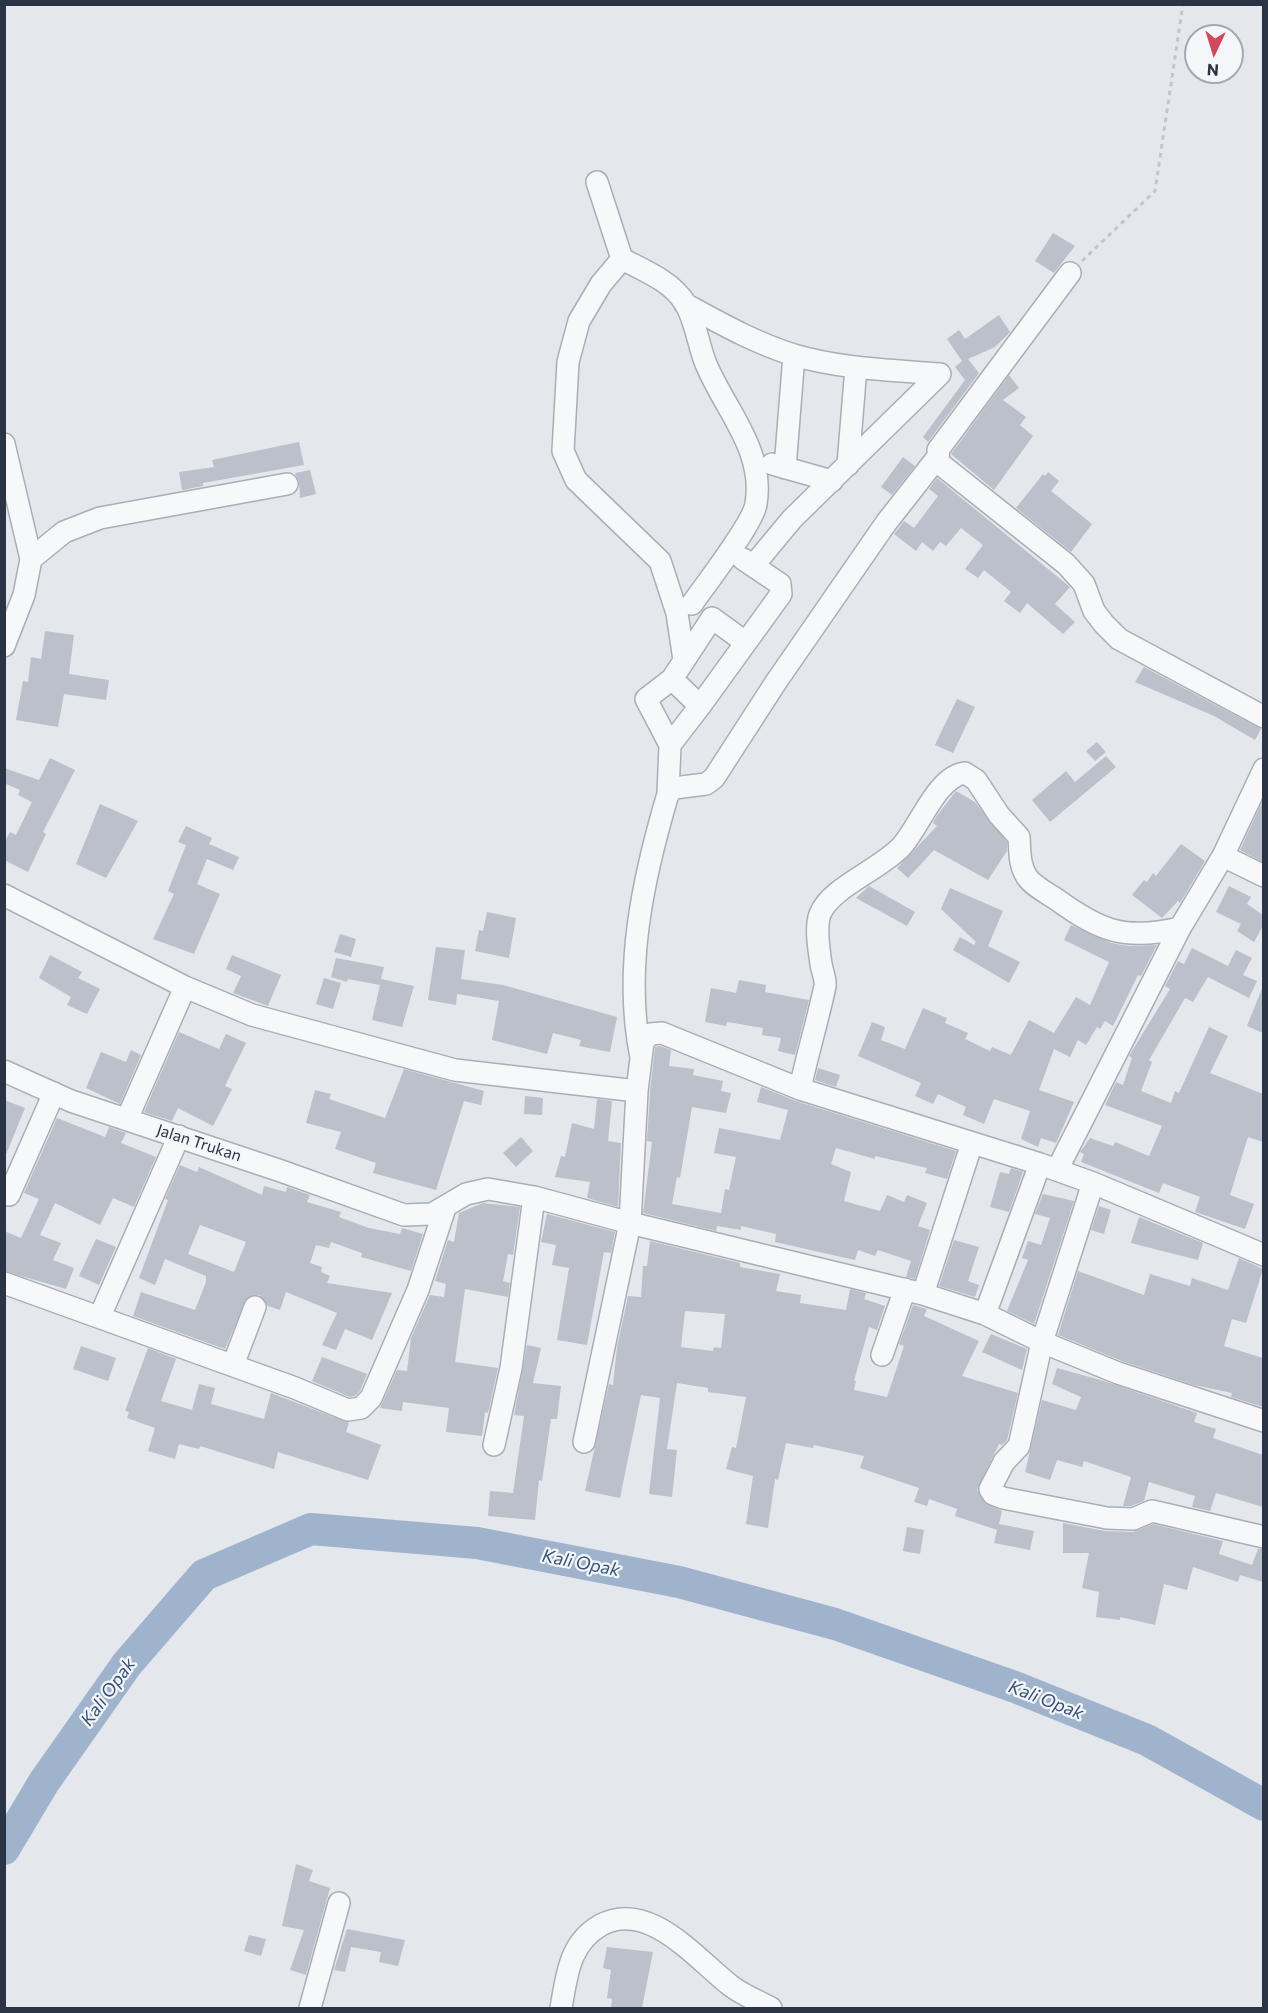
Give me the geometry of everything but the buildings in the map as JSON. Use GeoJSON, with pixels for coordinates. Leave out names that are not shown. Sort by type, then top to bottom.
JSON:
{"type":"FeatureCollection","features":[{"type":"Feature","properties":{"kind":"street"},"geometry":{"type":"LineString","coordinates":[[597,182],[622,259],[663,279],[686,304],[745,336],[794,355],[856,367],[940,374],[859,445],[848,465],[792,519],[753,566]]}},
{"type":"Feature","properties":{"kind":"street"},"geometry":{"type":"LineString","coordinates":[[622,259],[601,284],[579,321],[568,362],[563,451],[576,480],[660,561],[677,614],[684,660]]}},
{"type":"Feature","properties":{"kind":"street"},"geometry":{"type":"LineString","coordinates":[[1070,273],[938,450],[939,464],[1066,564],[1084,584],[1094,611],[1119,639],[1263,717]]}},
{"type":"Feature","properties":{"kind":"street"},"geometry":{"type":"LineString","coordinates":[[686,304],[706,365],[737,421],[754,459],[756,506],[729,551],[692,604]]}},
{"type":"Feature","properties":{"kind":"street"},"geometry":{"type":"LineString","coordinates":[[785,468],[794,355]]}},
{"type":"Feature","properties":{"kind":"street"},"geometry":{"type":"LineString","coordinates":[[856,367],[859,445]]}},
{"type":"Feature","properties":{"kind":"street"},"geometry":{"type":"LineString","coordinates":[[4,444],[31,559],[24,595],[4,646]]}},
{"type":"Feature","properties":{"kind":"street"},"geometry":{"type":"LineString","coordinates":[[668,794],[674,788],[706,784],[714,778],[776,682],[886,523],[937,458]]}},
{"type":"Feature","properties":{"kind":"street"},"geometry":{"type":"LineString","coordinates":[[754,459],[832,481]]}},
{"type":"Feature","properties":{"kind":"street"},"geometry":{"type":"LineString","coordinates":[[31,559],[64,532],[100,518],[287,484]]}},
{"type":"Feature","properties":{"kind":"street"},"geometry":{"type":"LineString","coordinates":[[670,745],[781,594],[780,585],[729,551]]}},
{"type":"Feature","properties":{"kind":"street"},"geometry":{"type":"LineString","coordinates":[[669,589],[745,642]]}},
{"type":"Feature","properties":{"kind":"street"},"geometry":{"type":"LineString","coordinates":[[641,1058],[633,1018],[637,940],[642,897],[668,794],[670,745],[646,699],[672,679],[712,618]]}},
{"type":"Feature","properties":{"kind":"street"},"geometry":{"type":"LineString","coordinates":[[672,679],[700,706]]}},
{"type":"Feature","properties":{"kind":"street"},"geometry":{"type":"LineString","coordinates":[[985,1314],[1049,1167],[1180,928],[1223,856],[1263,769]]}},
{"type":"Feature","properties":{"kind":"street"},"geometry":{"type":"LineString","coordinates":[[800,1089],[825,984],[820,955],[818,925],[820,915],[832,897],[881,865],[898,850],[939,792],[958,774],[965,773],[976,780],[999,815],[1019,837],[1020,857],[1028,879],[1089,923],[1105,929],[1124,932],[1158,933],[1180,928]]}},
{"type":"Feature","properties":{"kind":"street"},"geometry":{"type":"LineString","coordinates":[[1223,856],[1263,876]]}},
{"type":"Feature","properties":{"kind":"street"},"geometry":{"type":"LineString","coordinates":[[4,895],[185,987],[252,1015],[455,1070],[637,1091]]}},
{"type":"Feature","properties":{"kind":"street"},"geometry":{"type":"LineString","coordinates":[[127,1119],[185,987]]}},
{"type":"Feature","properties":{"kind":"street"},"geometry":{"type":"LineString","coordinates":[[584,1442],[630,1223],[637,1091],[643,1042],[651,1034],[662,1034],[800,1089],[1049,1167],[1093,1183],[1263,1255]]}},
{"type":"Feature","properties":{"kind":"street","name":"Jalan Trukan"},"geometry":{"type":"LineString","coordinates":[[4,1071],[54,1093],[394,1212],[414,1216],[445,1208],[466,1194],[488,1189],[534,1197],[630,1223],[914,1292],[985,1314],[1042,1342],[1119,1373],[1263,1421]]}},
{"type":"Feature","properties":{"kind":"street"},"geometry":{"type":"LineString","coordinates":[[9,1195],[54,1093]]}},
{"type":"Feature","properties":{"kind":"street"},"geometry":{"type":"LineString","coordinates":[[100,1316],[179,1136]]}},
{"type":"Feature","properties":{"kind":"street"},"geometry":{"type":"LineString","coordinates":[[882,1354],[914,1292],[972,1143]]}},
{"type":"Feature","properties":{"kind":"street"},"geometry":{"type":"LineString","coordinates":[[1093,1183],[1042,1342],[1019,1446],[995,1476],[990,1489],[993,1494],[1107,1518],[1133,1519],[1152,1511],[1263,1537]]}},
{"type":"Feature","properties":{"kind":"street"},"geometry":{"type":"LineString","coordinates":[[494,1445],[511,1368],[534,1197]]}},
{"type":"Feature","properties":{"kind":"street"},"geometry":{"type":"LineString","coordinates":[[4,1283],[233,1365],[348,1410],[361,1408],[371,1398],[418,1290],[445,1208]]}},
{"type":"Feature","properties":{"kind":"street"},"geometry":{"type":"LineString","coordinates":[[233,1365],[255,1306]]}},
{"type":"Feature","properties":{"kind":"street"},"geometry":{"type":"LineString","coordinates":[[310,2008],[339,1904]]}},
{"type":"Feature","properties":{"kind":"street"},"geometry":{"type":"LineString","coordinates":[[561,2008],[572,1953],[598,1927],[612,1919],[628,1917],[647,1922],[665,1933],[733,1988],[771,2008]]}},
{"type":"Feature","properties":{"kind":"path"},"geometry":{"type":"LineString","coordinates":[[1070,273],[1155,191],[1183,4]]}},
{"type":"Feature","properties":{"kind":"waterway","name":"Kali Opak"},"geometry":{"type":"LineString","coordinates":[[4,1849],[44,1782],[127,1664],[204,1575],[311,1529],[477,1543],[679,1582],[835,1624],[1015,1687],[1147,1740],[1264,1805]]}}]}
